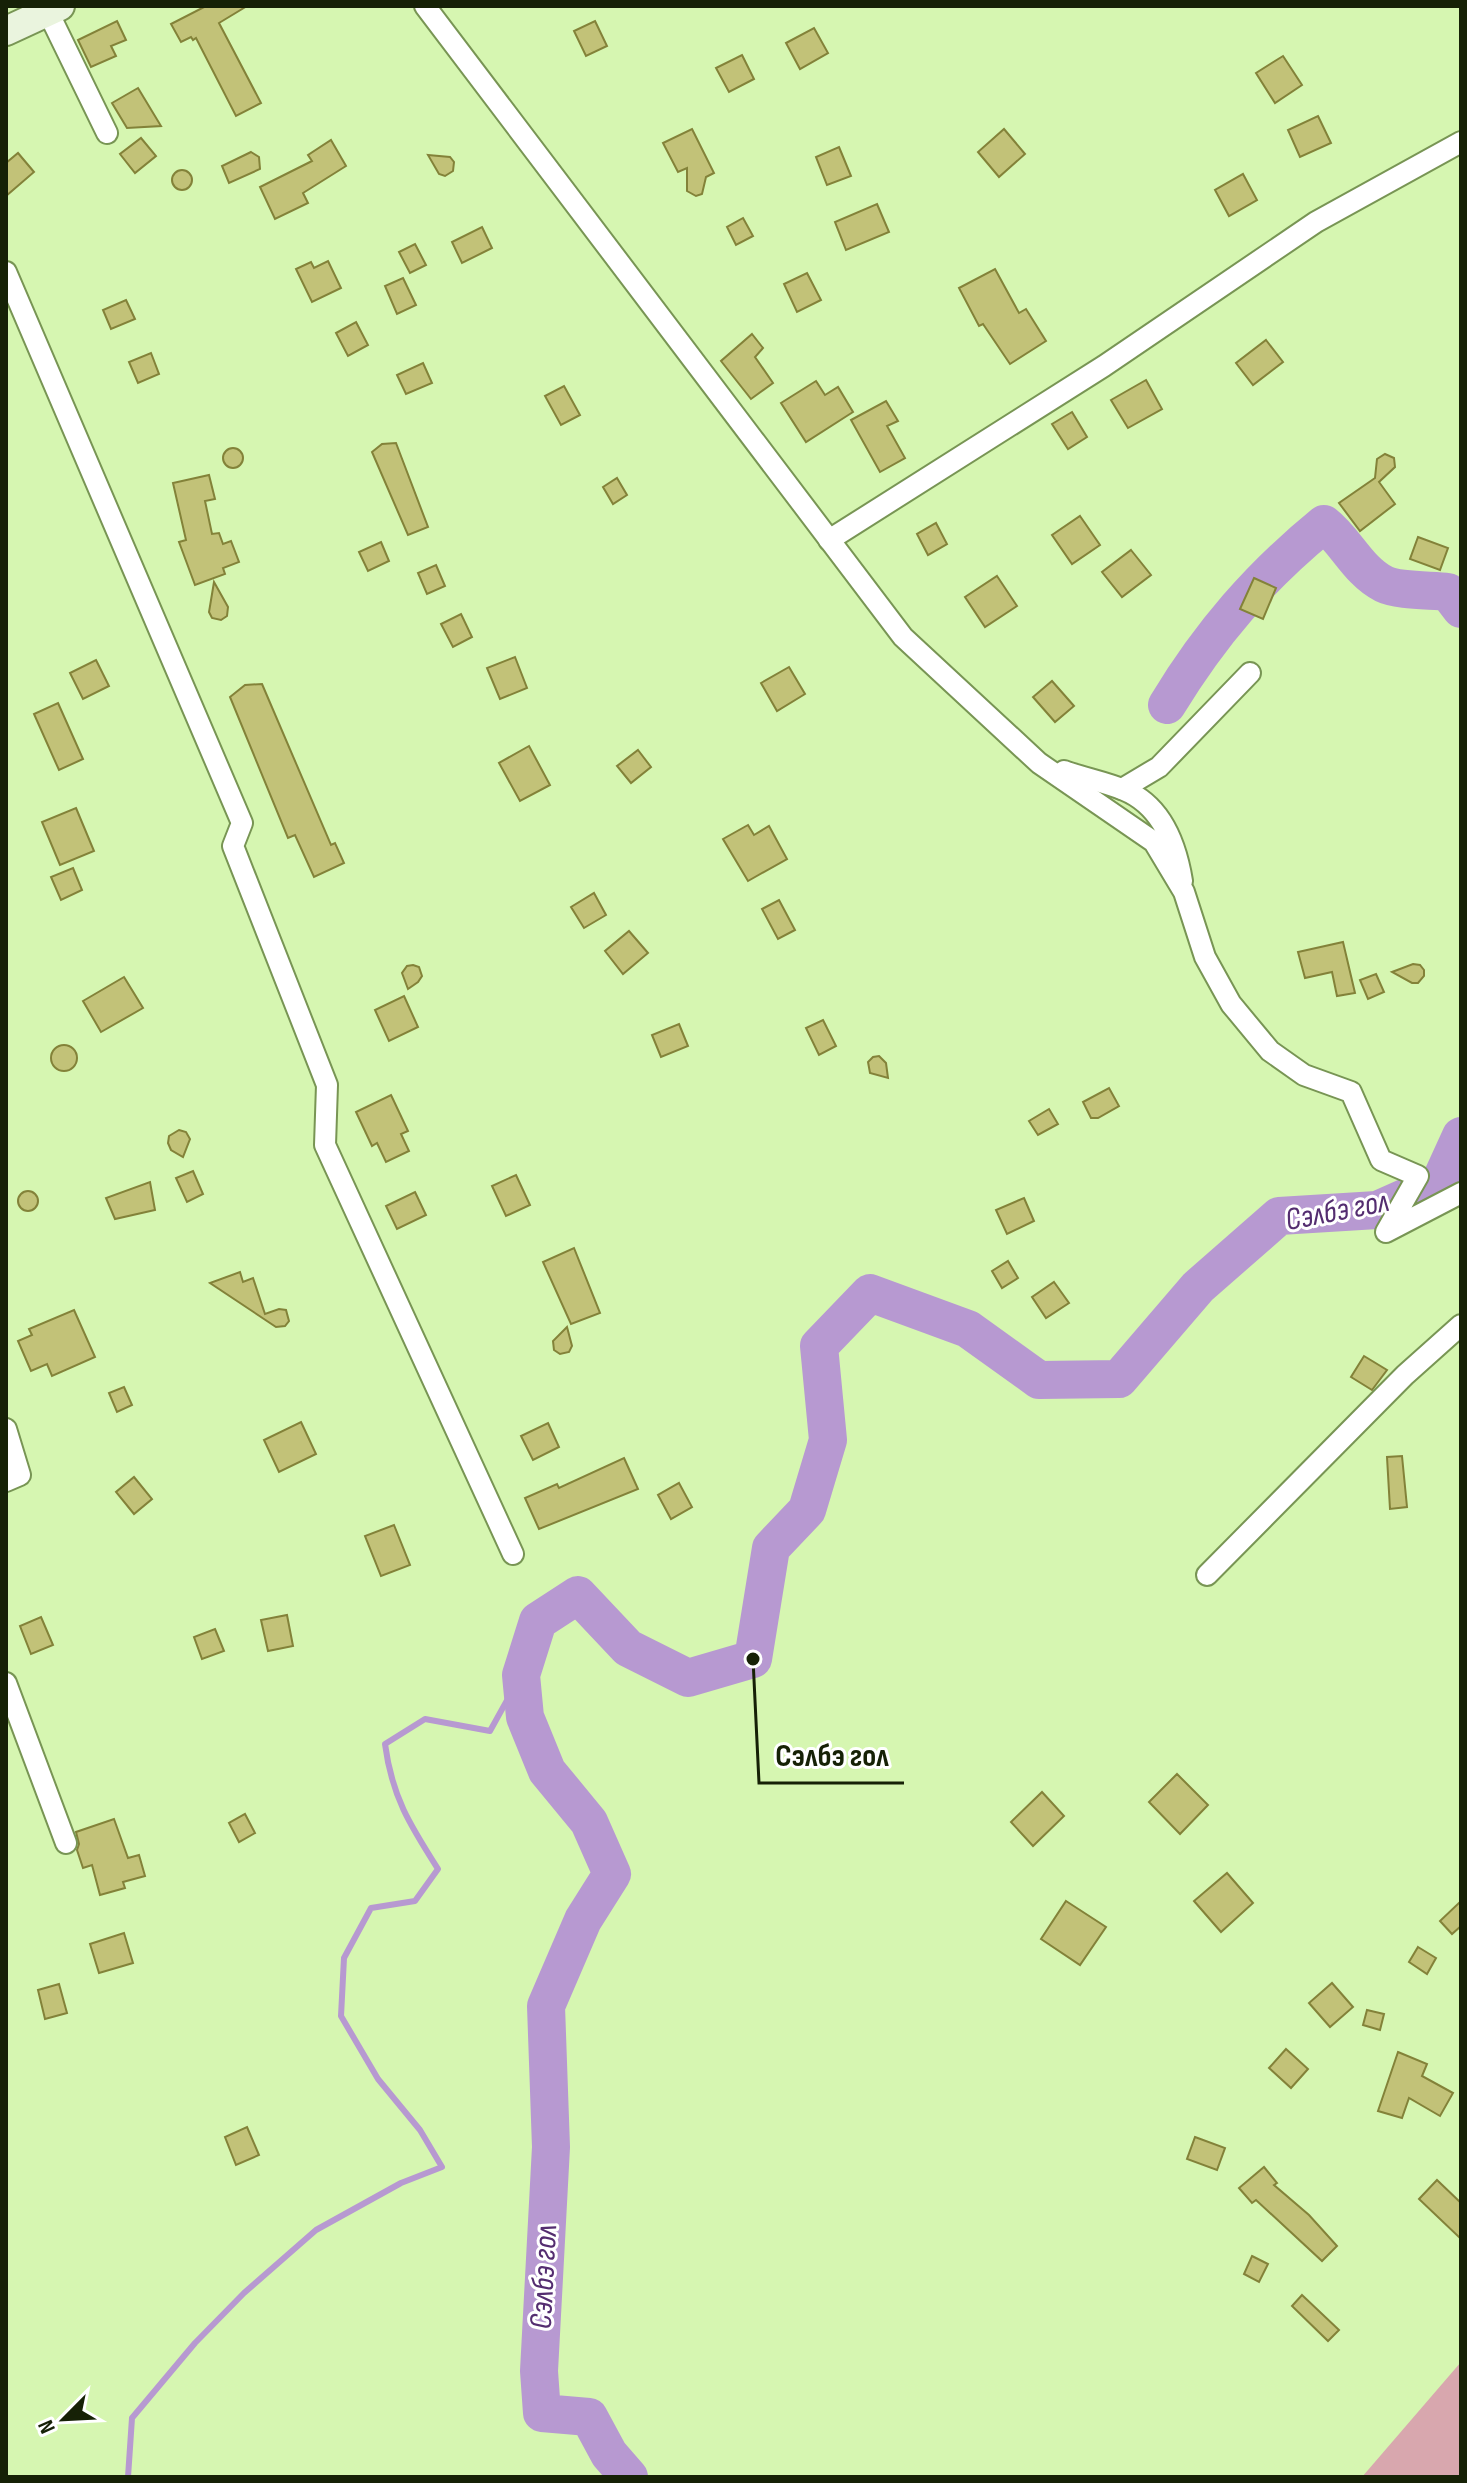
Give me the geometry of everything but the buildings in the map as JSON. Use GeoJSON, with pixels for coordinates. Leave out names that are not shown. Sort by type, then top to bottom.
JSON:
{"type":"FeatureCollection","features":[{"type":"Feature","properties":{"kind":"main road"},"geometry":{"type":"LineString","coordinates":[[6,31],[54,9]]}},
{"type":"Feature","properties":{"kind":"street"},"geometry":{"type":"LineString","coordinates":[[425,6],[903,637],[1039,763],[1154,842],[1184,892]]}},
{"type":"Feature","properties":{"kind":"street"},"geometry":{"type":"LineString","coordinates":[[54,9],[107,133]]}},
{"type":"Feature","properties":{"kind":"street"},"geometry":{"type":"LineString","coordinates":[[829,540],[1104,366],[1316,222],[1461,142]]}},
{"type":"Feature","properties":{"kind":"street"},"geometry":{"type":"LineString","coordinates":[[6,272],[242,823],[233,846],[327,1085],[325,1145],[513,1554]]}},
{"type":"Feature","properties":{"kind":"street"},"geometry":{"type":"LineString","coordinates":[[1122,789],[1159,767],[1250,673]]}},
{"type":"Feature","properties":{"kind":"street"},"geometry":{"type":"LineString","coordinates":[[1039,763],[1122,789],[1140,798],[1163,825],[1177,851],[1184,892],[1205,957],[1231,1004],[1270,1051],[1304,1075],[1351,1092],[1381,1160],[1418,1176],[1386,1232],[1461,1193]]}},
{"type":"Feature","properties":{"kind":"street"},"geometry":{"type":"LineString","coordinates":[[1207,1575],[1405,1375],[1461,1325]]}},
{"type":"Feature","properties":{"kind":"street"},"geometry":{"type":"LineString","coordinates":[[6,1429],[20,1475],[6,1481]]}},
{"type":"Feature","properties":{"kind":"street"},"geometry":{"type":"LineString","coordinates":[[6,1683],[66,1843]]}},
{"type":"Feature","properties":{"kind":"shaded area"},"geometry":{"type":"Polygon","coordinates":[[[1461,2362],[1461,2477],[1362,2477],[1461,2362]]]}},
{"type":"Feature","properties":{"kind":"waterway"},"geometry":{"type":"LineString","coordinates":[[1167,705],[1237,608],[1278,565],[1324,524],[1359,564],[1384,584],[1448,592],[1461,609]]}},
{"type":"Feature","properties":{"kind":"waterway","name":"Сэлбэ гол"},"geometry":{"type":"LineString","coordinates":[[629,2477],[609,2454],[589,2417],[542,2413],[539,2371],[551,2147],[546,2006],[583,1920],[612,1874],[589,1822],[547,1771],[525,1717],[521,1675],[538,1621],[578,1595],[628,1648],[688,1678],[753,1659],[771,1548],[807,1510],[828,1440],[819,1346],[870,1293],[968,1329],[1039,1380],[1119,1379],[1198,1287],[1279,1216],[1377,1210],[1440,1182],[1461,1136]]}},
{"type":"Feature","properties":{"kind":"waterway"},"geometry":{"type":"LineString","coordinates":[[128,2477],[132,2418],[195,2343],[244,2293],[316,2230],[401,2183],[442,2167],[420,2130],[378,2079],[341,2016],[344,1958],[371,1908],[415,1901],[438,1869],[397,1795],[385,1744],[425,1719],[490,1731],[521,1675]]}},
{"type":"Feature","properties":{"kind":"place","name":"Сэлбэ гол"},"geometry":{"type":"Point","coordinates":[753,1659]}}]}
